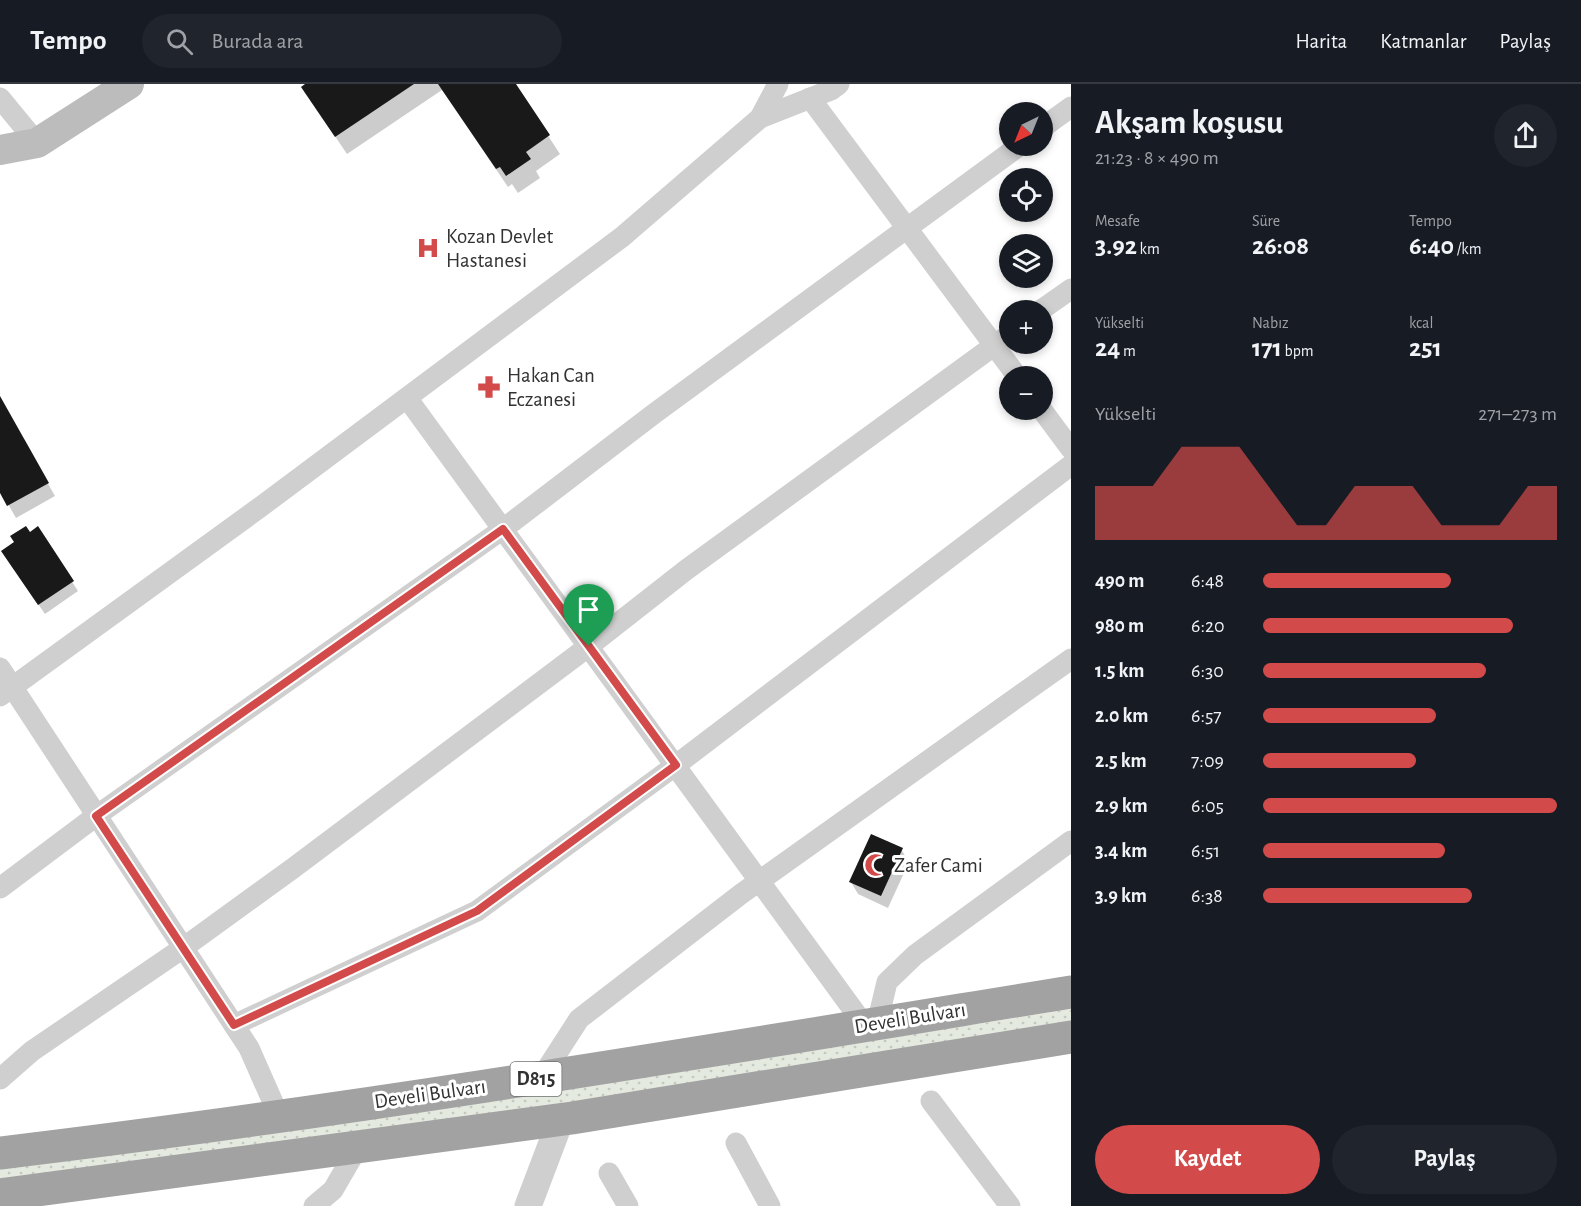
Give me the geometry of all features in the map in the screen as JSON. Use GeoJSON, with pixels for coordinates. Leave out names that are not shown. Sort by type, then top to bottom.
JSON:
{"type":"FeatureCollection","features":[{"type":"Feature","properties":{"kind":"highway","name":"Develi Bulvarı"},"geometry":{"type":"LineString","coordinates":[[0,1154],[541,1078],[1071,992]]}},
{"type":"Feature","properties":{"kind":"highway","name":"Develi Bulvarı"},"geometry":{"type":"LineString","coordinates":[[0,1195],[561,1119],[1071,1037]]}},
{"type":"Feature","properties":{"kind":"main road"},"geometry":{"type":"LineString","coordinates":[[0,150],[37,143],[129,84]]}},
{"type":"Feature","properties":{"kind":"street"},"geometry":{"type":"LineString","coordinates":[[760,118],[778,84]]}},
{"type":"Feature","properties":{"kind":"street"},"geometry":{"type":"LineString","coordinates":[[7,691],[259,508],[622,237],[760,118],[831,90],[838,84]]}},
{"type":"Feature","properties":{"kind":"street"},"geometry":{"type":"LineString","coordinates":[[0,98],[37,143]]}},
{"type":"Feature","properties":{"kind":"street"},"geometry":{"type":"LineString","coordinates":[[810,98],[907,229],[999,336]]}},
{"type":"Feature","properties":{"kind":"street"},"geometry":{"type":"LineString","coordinates":[[1053,120],[1071,107]]}},
{"type":"Feature","properties":{"kind":"street"},"geometry":{"type":"LineString","coordinates":[[0,888],[96,816],[503,529],[655,412],[1006,156]]}},
{"type":"Feature","properties":{"kind":"street"},"geometry":{"type":"LineString","coordinates":[[1053,302],[1071,289]]}},
{"type":"Feature","properties":{"kind":"street"},"geometry":{"type":"LineString","coordinates":[[0,1079],[32,1051],[183,948],[292,869],[589,646],[686,570],[999,341]]}},
{"type":"Feature","properties":{"kind":"street"},"geometry":{"type":"LineString","coordinates":[[407,398],[760,880],[871,1025]]}},
{"type":"Feature","properties":{"kind":"street"},"geometry":{"type":"LineString","coordinates":[[1049,420],[1071,449]]}},
{"type":"Feature","properties":{"kind":"street"},"geometry":{"type":"LineString","coordinates":[[234,1025],[477,911],[676,765],[1071,465]]}},
{"type":"Feature","properties":{"kind":"street"},"geometry":{"type":"LineString","coordinates":[[541,1078],[579,1019],[760,880],[1071,659]]}},
{"type":"Feature","properties":{"kind":"street"},"geometry":{"type":"LineString","coordinates":[[0,668],[7,691],[96,816],[249,1048],[279,1116]]}},
{"type":"Feature","properties":{"kind":"street"},"geometry":{"type":"LineString","coordinates":[[871,1025],[887,982],[915,955],[1071,841]]}},
{"type":"Feature","properties":{"kind":"street"},"geometry":{"type":"LineString","coordinates":[[931,1101],[1010,1206]]}},
{"type":"Feature","properties":{"kind":"street"},"geometry":{"type":"LineString","coordinates":[[528,1206],[561,1119]]}},
{"type":"Feature","properties":{"kind":"street"},"geometry":{"type":"LineString","coordinates":[[736,1143],[770,1206]]}},
{"type":"Feature","properties":{"kind":"street"},"geometry":{"type":"LineString","coordinates":[[314,1206],[333,1190],[358,1147]]}},
{"type":"Feature","properties":{"kind":"street"},"geometry":{"type":"LineString","coordinates":[[609,1173],[628,1206]]}},
{"type":"Feature","properties":{"kind":"shaded area"},"geometry":{"type":"Polygon","coordinates":[[[1071,1009],[1071,1021],[636,1093],[0,1182],[0,1169],[622,1080],[1071,1009]]]}},
{"type":"Feature","properties":{"kind":"building"},"geometry":{"type":"Polygon","coordinates":[[[305,84],[414,84],[335,137],[301,87],[305,84]]]}},
{"type":"Feature","properties":{"kind":"building"},"geometry":{"type":"Polygon","coordinates":[[[438,84],[516,84],[550,135],[526,152],[531,159],[506,176],[500,167],[496,169],[438,84]]]}},
{"type":"Feature","properties":{"kind":"building"},"geometry":{"type":"Polygon","coordinates":[[[0,396],[49,483],[7,506],[0,493],[0,396]]]}},
{"type":"Feature","properties":{"kind":"building"},"geometry":{"type":"Polygon","coordinates":[[[26,526],[30,532],[38,526],[74,581],[38,605],[1,551],[14,542],[10,536],[26,526]]]}},
{"type":"Feature","properties":{"kind":"building","name":"Zafer Cami"},"geometry":{"type":"Polygon","coordinates":[[[871,834],[903,848],[881,896],[849,882],[871,834]]]}},
{"type":"Feature","properties":{"kind":"place","name":"Kozan Devlet Hastanesi"},"geometry":{"type":"Point","coordinates":[428,248]}},
{"type":"Feature","properties":{"kind":"place","name":"Hakan Can Eczanesi"},"geometry":{"type":"Point","coordinates":[489,387]}},
{"type":"Feature","properties":{"kind":"place","name":"Zafer Cami"},"geometry":{"type":"Point","coordinates":[876,865]}},
{"type":"Feature","properties":{"kind":"route"},"geometry":{"type":"LineString","coordinates":[[503,529],[589,646],[676,765],[477,911],[234,1025],[96,816],[503,529]]}}]}
